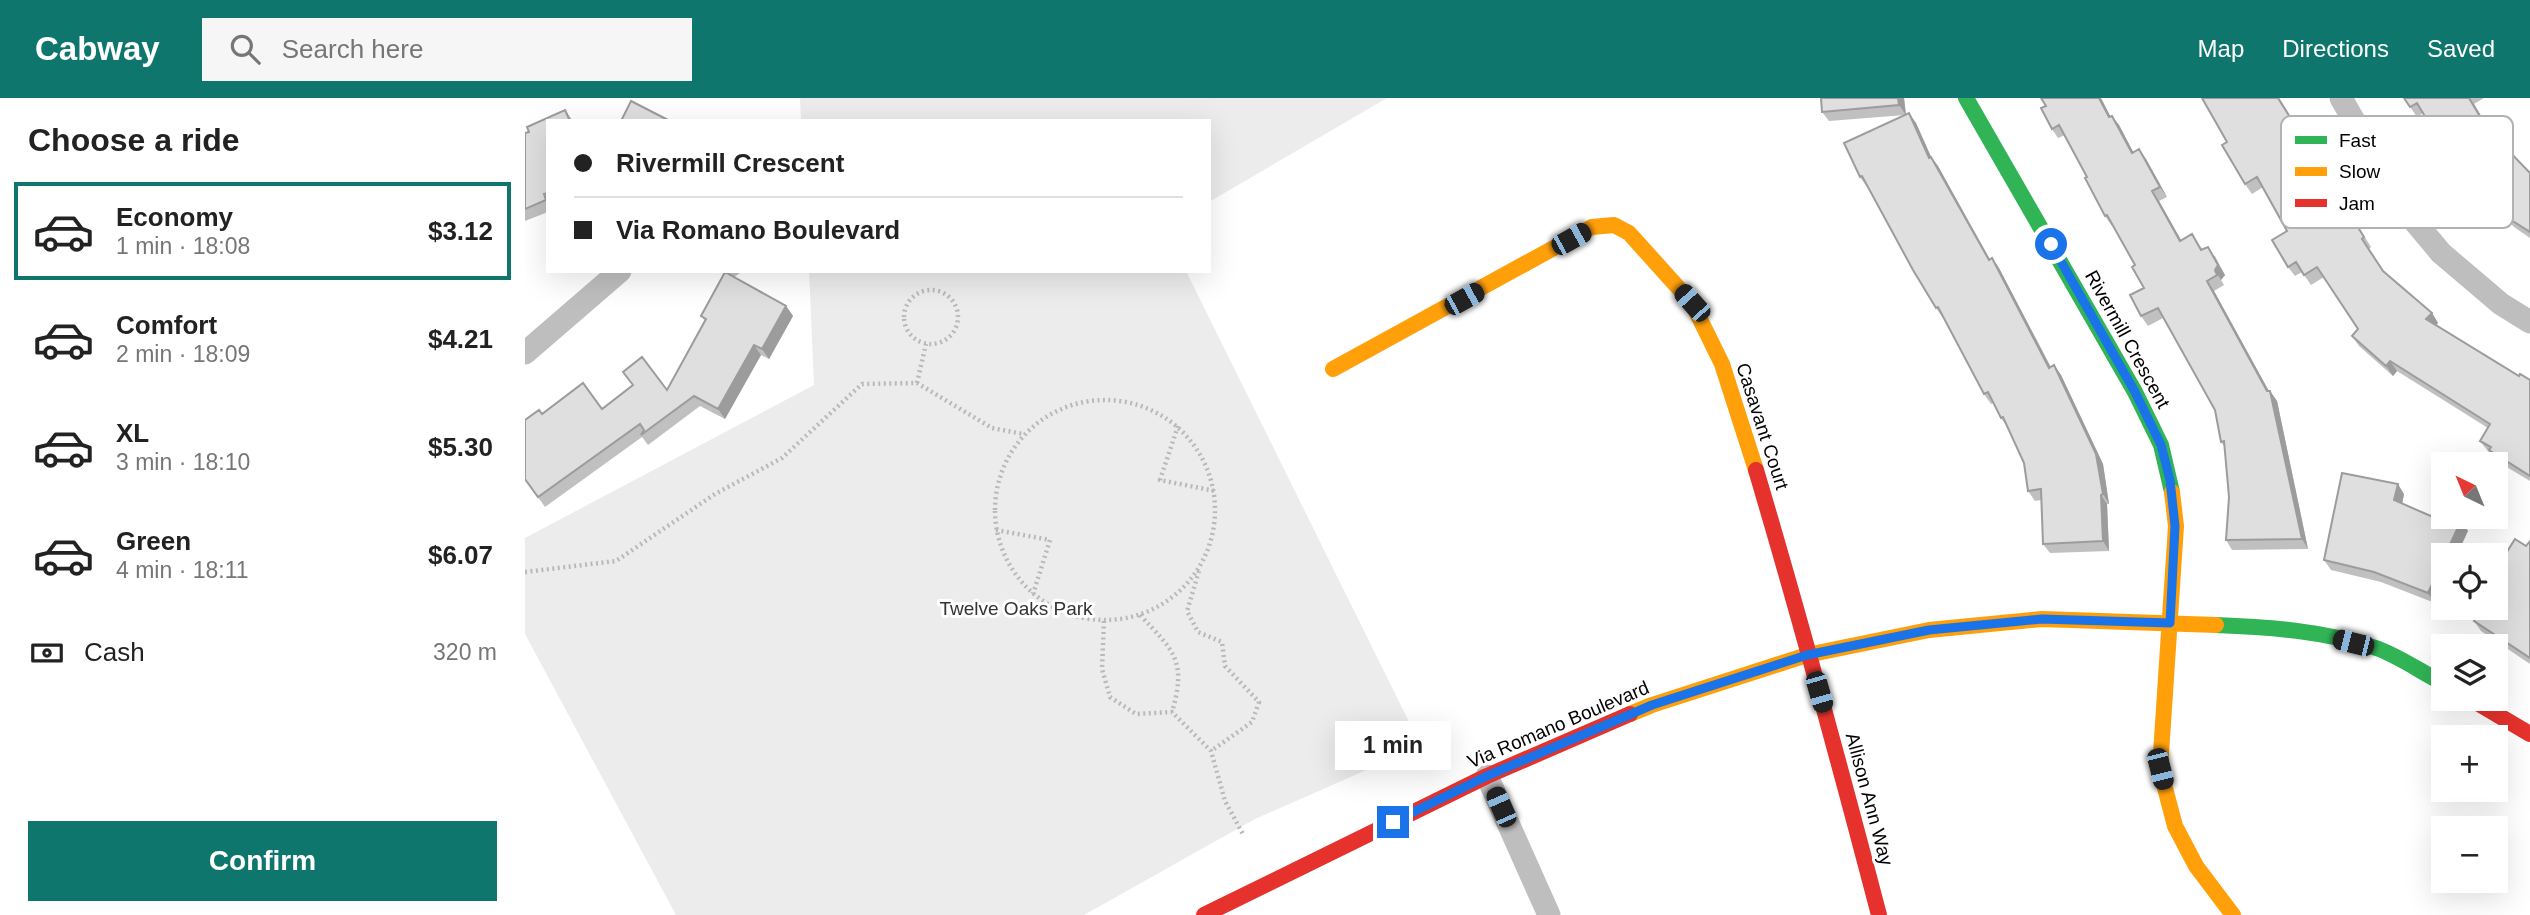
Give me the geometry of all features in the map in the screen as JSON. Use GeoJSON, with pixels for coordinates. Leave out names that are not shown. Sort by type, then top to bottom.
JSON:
{"type":"FeatureCollection","features":[{"type":"Feature","properties":{"kind":"street","name":"Rivermill Crescent"},"geometry":{"type":"LineString","coordinates":[[1966,98],[2135,392],[2161,445],[2170,480],[2175,526],[2160,769],[2175,826],[2196,866],[2233,915]]}},
{"type":"Feature","properties":{"kind":"street"},"geometry":{"type":"LineString","coordinates":[[2341,98],[2351,116]]}},
{"type":"Feature","properties":{"kind":"street","name":"Casavant Court"},"geometry":{"type":"LineString","coordinates":[[1333,369],[1592,227],[1620,227],[1636,240],[1692,303],[1722,364],[1801,622],[1807,655]]}},
{"type":"Feature","properties":{"kind":"street"},"geometry":{"type":"LineString","coordinates":[[2420,228],[2441,253],[2501,304],[2530,322]]}},
{"type":"Feature","properties":{"kind":"street"},"geometry":{"type":"LineString","coordinates":[[525,353],[618,273]]}},
{"type":"Feature","properties":{"kind":"street","name":"Via Romano Boulevard"},"geometry":{"type":"LineString","coordinates":[[1204,915],[1487,776],[1652,705],[1807,655],[1929,630],[2042,619],[2268,627],[2328,636],[2378,649],[2431,677]]}},
{"type":"Feature","properties":{"kind":"street","name":"Allison Ann Way"},"geometry":{"type":"LineString","coordinates":[[1807,655],[1879,915]]}},
{"type":"Feature","properties":{"kind":"street"},"geometry":{"type":"LineString","coordinates":[[2491,711],[2530,734]]}},
{"type":"Feature","properties":{"kind":"street"},"geometry":{"type":"LineString","coordinates":[[1487,776],[1549,915]]}},
{"type":"Feature","properties":{"kind":"path"},"geometry":{"type":"LineString","coordinates":[[938,290],[946,294],[957,308],[957,327],[944,341],[926,344],[911,336],[906,329],[904,312],[907,303],[920,292],[938,290]]}},
{"type":"Feature","properties":{"kind":"path"},"geometry":{"type":"LineString","coordinates":[[917,383],[926,344]]}},
{"type":"Feature","properties":{"kind":"path"},"geometry":{"type":"LineString","coordinates":[[525,572],[616,561],[715,494],[782,458],[862,384],[917,383],[992,428],[1023,435]]}},
{"type":"Feature","properties":{"kind":"path"},"geometry":{"type":"LineString","coordinates":[[1201,565],[1185,587],[1164,604],[1140,615],[1104,621],[1079,618],[1055,609],[1033,594],[1009,565],[996,530],[994,504],[998,479],[1008,455],[1023,435],[1050,413],[1082,401],[1116,399],[1149,407],[1178,425],[1202,455],[1215,491],[1214,529],[1187,611],[1198,632],[1221,642],[1225,666],[1259,702],[1252,722],[1211,751]]}},
{"type":"Feature","properties":{"kind":"path"},"geometry":{"type":"LineString","coordinates":[[1178,425],[1160,480],[1215,491]]}},
{"type":"Feature","properties":{"kind":"path"},"geometry":{"type":"LineString","coordinates":[[996,530],[1051,540],[1033,594]]}},
{"type":"Feature","properties":{"kind":"path"},"geometry":{"type":"LineString","coordinates":[[1140,615],[1178,660],[1178,690],[1172,712]]}},
{"type":"Feature","properties":{"kind":"path"},"geometry":{"type":"LineString","coordinates":[[1104,621],[1102,669],[1110,697],[1136,713],[1172,712],[1211,751],[1224,801],[1244,836]]}},
{"type":"Feature","properties":{"kind":"green space"},"geometry":{"type":"Polygon","coordinates":[[[800,98],[1387,98],[1211,201],[1211,119],[801,119],[800,98]]]}},
{"type":"Feature","properties":{"kind":"green space","name":"Twelve Oaks Park"},"geometry":{"type":"Polygon","coordinates":[[[809,273],[1187,273],[1421,746],[1255,819],[1084,915],[676,915],[525,634],[525,538],[814,385],[809,273]]]}},
{"type":"Feature","properties":{"kind":"building"},"geometry":{"type":"Polygon","coordinates":[[[1821,98],[1898,98],[1899,105],[1822,112],[1821,98]]]}},
{"type":"Feature","properties":{"kind":"building"},"geometry":{"type":"Polygon","coordinates":[[[2041,98],[2099,98],[2132,153],[2139,149],[2160,187],[2152,191],[2180,241],[2192,234],[2201,250],[2208,247],[2218,265],[2215,270],[2217,275],[2207,281],[2267,391],[2270,391],[2302,539],[2226,540],[2229,497],[2224,441],[2221,442],[2215,410],[2158,308],[2141,316],[2130,295],[2144,288],[2132,267],[2135,265],[2107,215],[2105,216],[2059,125],[2052,129],[2041,108],[2046,106],[2041,98]]]}},
{"type":"Feature","properties":{"kind":"building"},"geometry":{"type":"Polygon","coordinates":[[[2202,98],[2278,98],[2289,116],[2281,116],[2281,220],[2257,177],[2245,184],[2222,145],[2227,142],[2202,98]]]}},
{"type":"Feature","properties":{"kind":"building"},"geometry":{"type":"Polygon","coordinates":[[[2404,98],[2469,98],[2480,116],[2425,116],[2417,103],[2410,107],[2404,98]]]}},
{"type":"Feature","properties":{"kind":"building"},"geometry":{"type":"Polygon","coordinates":[[[631,101],[666,119],[622,119],[631,101]]]}},
{"type":"Feature","properties":{"kind":"building"},"geometry":{"type":"Polygon","coordinates":[[[565,110],[569,119],[546,119],[546,200],[525,209],[525,133],[529,132],[527,127],[565,110]]]}},
{"type":"Feature","properties":{"kind":"building"},"geometry":{"type":"Polygon","coordinates":[[[1909,113],[1929,158],[1931,157],[1989,260],[1992,258],[2049,368],[2054,365],[2096,454],[2103,494],[2103,541],[2043,544],[2041,489],[2028,491],[2024,463],[2003,417],[2001,418],[1988,392],[1984,394],[1938,307],[1936,308],[1913,270],[1862,176],[1860,177],[1844,143],[1909,113]]]}},
{"type":"Feature","properties":{"kind":"building"},"geometry":{"type":"Polygon","coordinates":[[[2513,155],[2530,173],[2530,232],[2513,221],[2513,155]]]}},
{"type":"Feature","properties":{"kind":"building"},"geometry":{"type":"Polygon","coordinates":[[[2285,228],[2358,228],[2364,237],[2362,239],[2383,271],[2432,313],[2426,319],[2519,376],[2520,374],[2530,380],[2530,476],[2508,462],[2508,452],[2492,452],[2489,450],[2491,447],[2480,441],[2490,424],[2390,361],[2386,366],[2352,336],[2358,329],[2317,267],[2304,275],[2296,262],[2288,267],[2272,240],[2287,231],[2285,228]]]}},
{"type":"Feature","properties":{"kind":"building"},"geometry":{"type":"Polygon","coordinates":[[[724,273],[786,306],[762,349],[754,345],[718,409],[694,396],[641,435],[644,430],[640,424],[538,497],[525,479],[525,420],[539,410],[542,414],[583,383],[602,409],[633,385],[623,372],[642,357],[667,390],[706,319],[701,316],[724,273]]]}},
{"type":"Feature","properties":{"kind":"building"},"geometry":{"type":"Polygon","coordinates":[[[2342,473],[2398,484],[2394,500],[2431,516],[2431,529],[2457,529],[2451,543],[2431,543],[2431,586],[2428,593],[2374,572],[2324,560],[2342,473]]]}},
{"type":"Feature","properties":{"kind":"building"},"geometry":{"type":"Polygon","coordinates":[[[2515,539],[2526,546],[2530,541],[2530,658],[2508,643],[2508,634],[2494,634],[2474,621],[2508,620],[2508,550],[2515,539]]]}},
{"type":"Feature","properties":{"kind":"traffic: fast"},"geometry":{"type":"LineString","coordinates":[[1966,98],[2135,392],[2161,445],[2172,492]]}},
{"type":"Feature","properties":{"kind":"traffic: fast"},"geometry":{"type":"LineString","coordinates":[[2216,625],[2297,631],[2356,642],[2393,655],[2431,676]]}},
{"type":"Feature","properties":{"kind":"traffic: slow"},"geometry":{"type":"LineString","coordinates":[[1333,369],[1592,227],[1614,225],[1629,233],[1692,303],[1722,364],[1756,470]]}},
{"type":"Feature","properties":{"kind":"traffic: slow"},"geometry":{"type":"LineString","coordinates":[[2172,492],[2176,526],[2160,769],[2175,826],[2196,866],[2233,915]]}},
{"type":"Feature","properties":{"kind":"traffic: slow"},"geometry":{"type":"LineString","coordinates":[[1630,714],[1807,655],[1929,630],[2042,619],[2216,625]]}},
{"type":"Feature","properties":{"kind":"traffic: jam"},"geometry":{"type":"LineString","coordinates":[[1756,470],[1879,915]]}},
{"type":"Feature","properties":{"kind":"traffic: jam"},"geometry":{"type":"LineString","coordinates":[[2491,711],[2530,734]]}},
{"type":"Feature","properties":{"kind":"traffic: jam"},"geometry":{"type":"LineString","coordinates":[[1204,915],[1487,776],[1630,714]]}},
{"type":"Feature","properties":{"kind":"route"},"geometry":{"type":"LineString","coordinates":[[1393,822],[1487,776],[1652,705],[1807,655],[1929,630],[2042,619],[2170,623],[2175,526],[2170,480],[2161,445],[2135,392],[2051,244]]}}]}
